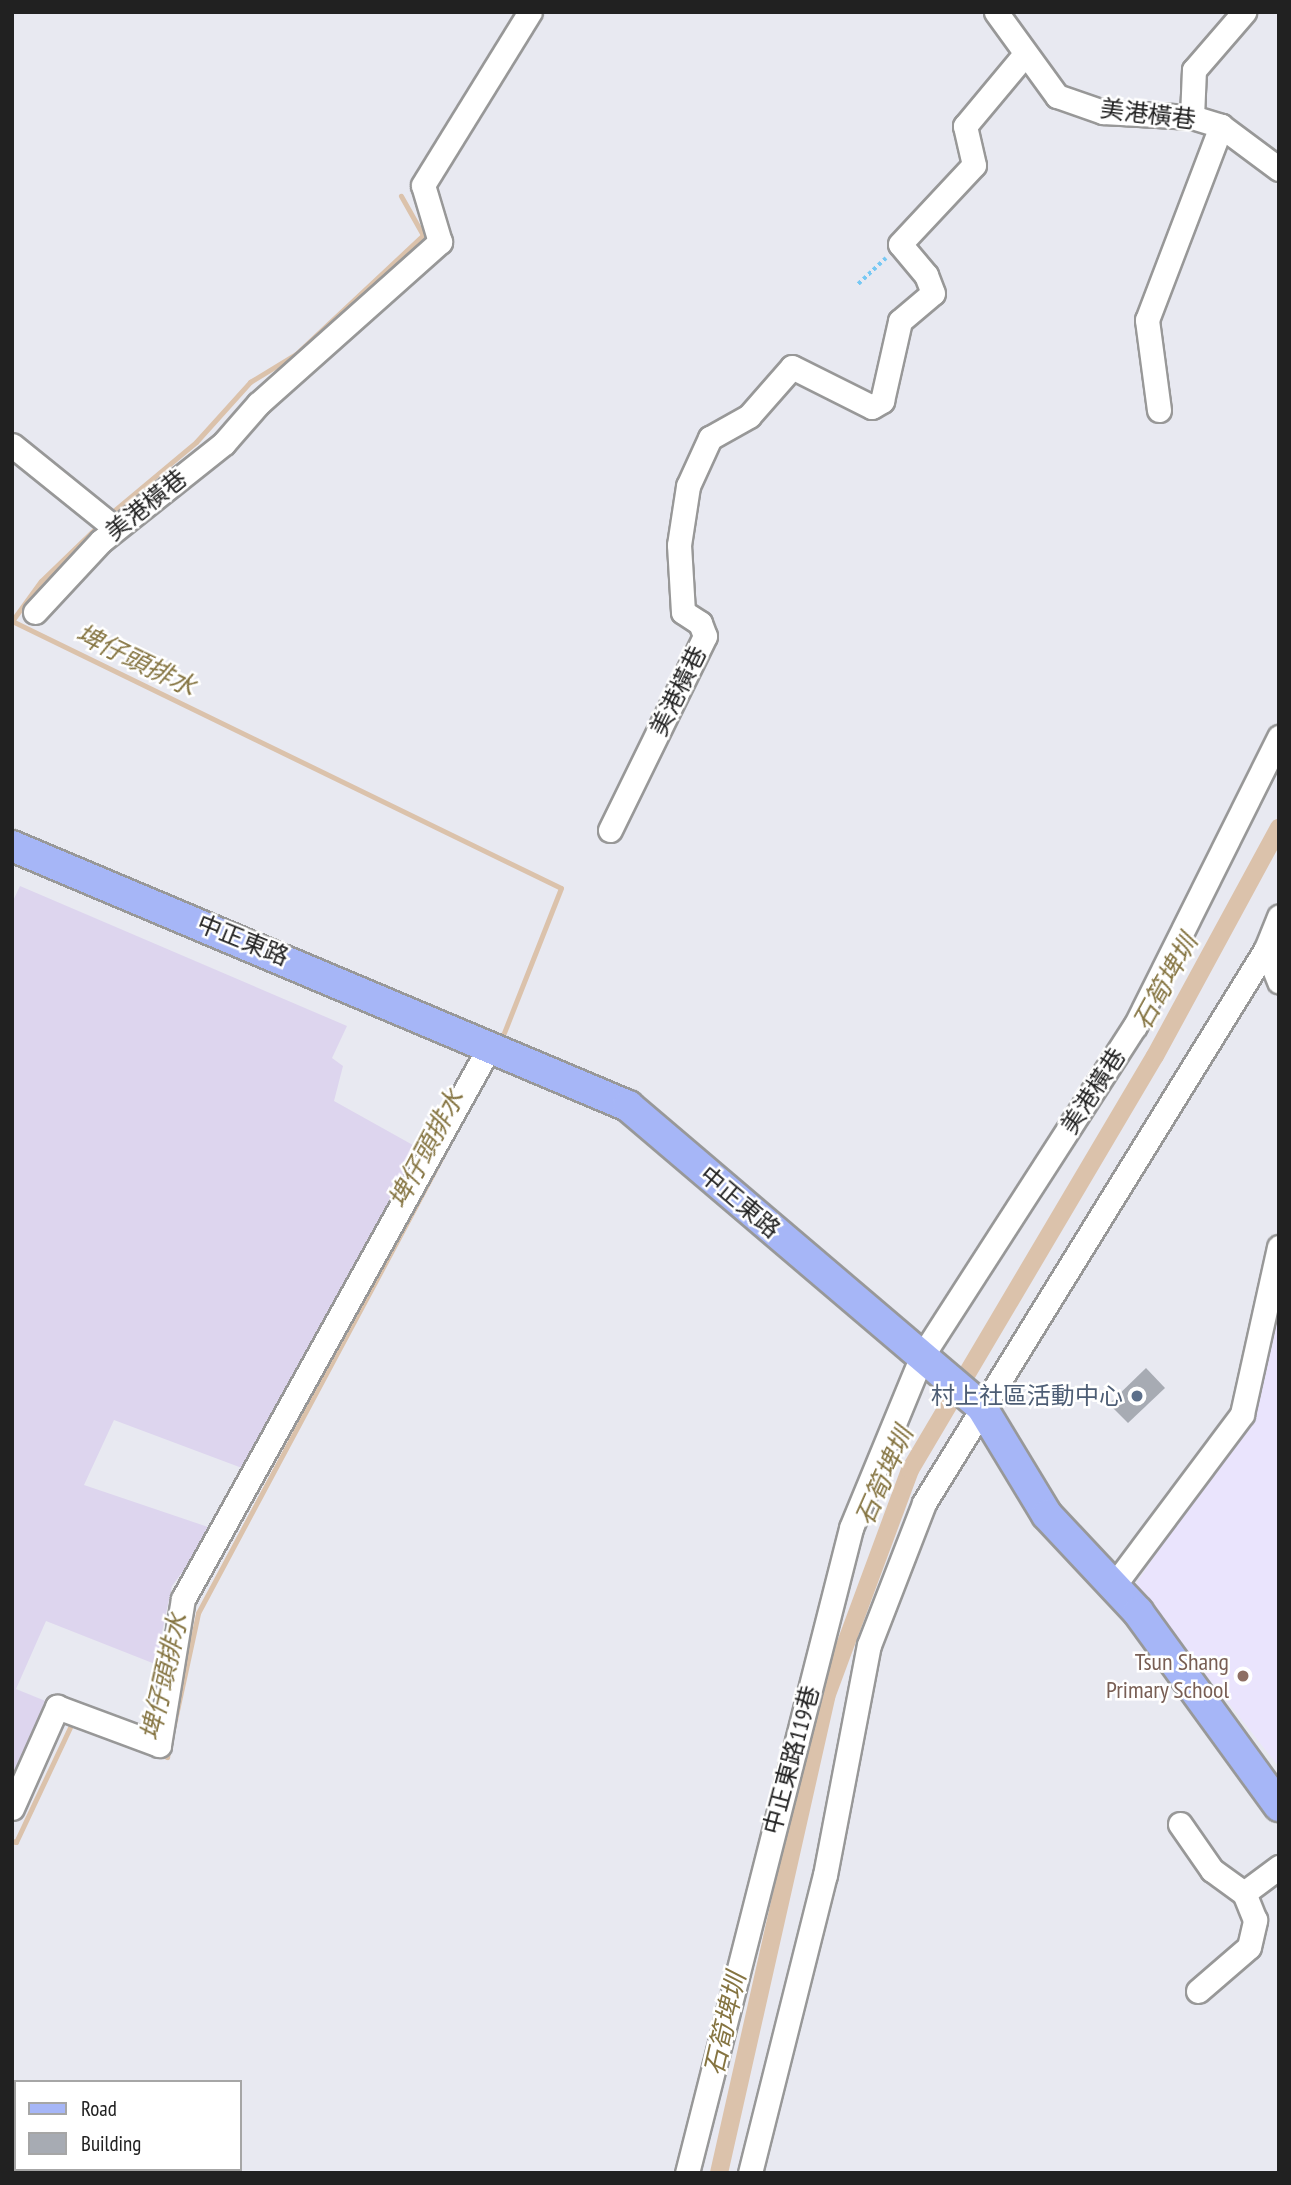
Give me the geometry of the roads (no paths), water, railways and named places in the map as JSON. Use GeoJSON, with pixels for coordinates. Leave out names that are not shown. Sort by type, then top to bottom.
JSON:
{"type":"FeatureCollection","features":[{"type":"Feature","properties":{"kind":"main road","name":"中正東路"},"geometry":{"type":"LineString","coordinates":[[12,846],[628,1106],[981,1406],[1048,1515],[1112,1588],[1138,1612],[1279,1806]]}},
{"type":"Feature","properties":{"kind":"street","name":"美港橫巷"},"geometry":{"type":"LineString","coordinates":[[35,612],[115,528],[224,443],[258,404],[440,242],[423,185],[530,12]]}},
{"type":"Feature","properties":{"kind":"street","name":"美港橫巷"},"geometry":{"type":"LineString","coordinates":[[996,12],[1057,96],[1102,112],[1192,117],[1221,126],[1279,169]]}},
{"type":"Feature","properties":{"kind":"street"},"geometry":{"type":"LineString","coordinates":[[1192,117],[1194,70],[1244,12]]}},
{"type":"Feature","properties":{"kind":"street","name":"美港橫巷"},"geometry":{"type":"LineString","coordinates":[[610,830],[705,636],[700,623],[683,612],[679,545],[688,486],[710,438],[749,416],[792,368],[872,407],[881,401],[900,321],[933,293],[926,275],[900,244],[974,165],[965,126],[1025,54]]}},
{"type":"Feature","properties":{"kind":"street"},"geometry":{"type":"LineString","coordinates":[[1159,410],[1147,320],[1221,126]]}},
{"type":"Feature","properties":{"kind":"street"},"geometry":{"type":"LineString","coordinates":[[12,445],[115,528]]}},
{"type":"Feature","properties":{"kind":"street","name":"美港橫巷"},"geometry":{"type":"LineString","coordinates":[[922,1356],[1135,1026],[1279,737]]}},
{"type":"Feature","properties":{"kind":"street"},"geometry":{"type":"LineString","coordinates":[[750,2173],[825,1875],[869,1645],[924,1503],[981,1406],[1266,949],[1279,916]]}},
{"type":"Feature","properties":{"kind":"street"},"geometry":{"type":"LineString","coordinates":[[1266,949],[1279,982]]}},
{"type":"Feature","properties":{"kind":"street"},"geometry":{"type":"LineString","coordinates":[[12,1808],[57,1707],[159,1745],[183,1599],[491,1046]]}},
{"type":"Feature","properties":{"kind":"street"},"geometry":{"type":"LineString","coordinates":[[1112,1588],[1242,1414],[1279,1247]]}},
{"type":"Feature","properties":{"kind":"street","name":"中正東路119巷"},"geometry":{"type":"LineString","coordinates":[[687,2173],[851,1528],[922,1356]]}},
{"type":"Feature","properties":{"kind":"street"},"geometry":{"type":"LineString","coordinates":[[1180,1824],[1212,1870],[1244,1893],[1255,1920],[1249,1947],[1198,1991]]}},
{"type":"Feature","properties":{"kind":"street"},"geometry":{"type":"LineString","coordinates":[[1244,1893],[1279,1867]]}},
{"type":"Feature","properties":{"kind":"waterway","name":"埤仔頭排水"},"geometry":{"type":"LineString","coordinates":[[110,514],[196,442],[250,382],[296,354],[423,235],[401,196]]}},
{"type":"Feature","properties":{"kind":"waterway","name":"埤仔頭排水"},"geometry":{"type":"LineString","coordinates":[[12,621],[41,581],[100,524]]}},
{"type":"Feature","properties":{"kind":"waterway","name":"埤仔頭排水"},"geometry":{"type":"LineString","coordinates":[[12,621],[561,888],[501,1040]]}},
{"type":"Feature","properties":{"kind":"waterway","name":"石筍埤圳"},"geometry":{"type":"LineString","coordinates":[[719,2173],[826,1697],[910,1470],[1155,1056],[1279,828]]}},
{"type":"Feature","properties":{"kind":"waterway","name":"埤仔頭排水"},"geometry":{"type":"LineString","coordinates":[[173,1729],[198,1613],[489,1069]]}},
{"type":"Feature","properties":{"kind":"waterway","name":"埤仔頭排水"},"geometry":{"type":"LineString","coordinates":[[12,1841],[16,1842],[74,1719]]}},
{"type":"Feature","properties":{"kind":"waterway","name":"埤仔頭排水"},"geometry":{"type":"LineString","coordinates":[[158,1753],[167,1757],[169,1745]]}},
{"type":"Feature","properties":{"kind":"place","name":"村上社區活動中心"},"geometry":{"type":"Point","coordinates":[1137,1396]}},
{"type":"Feature","properties":{"kind":"place","name":"Tsun Shang Primary School"},"geometry":{"type":"Point","coordinates":[1243,1676]}}]}
